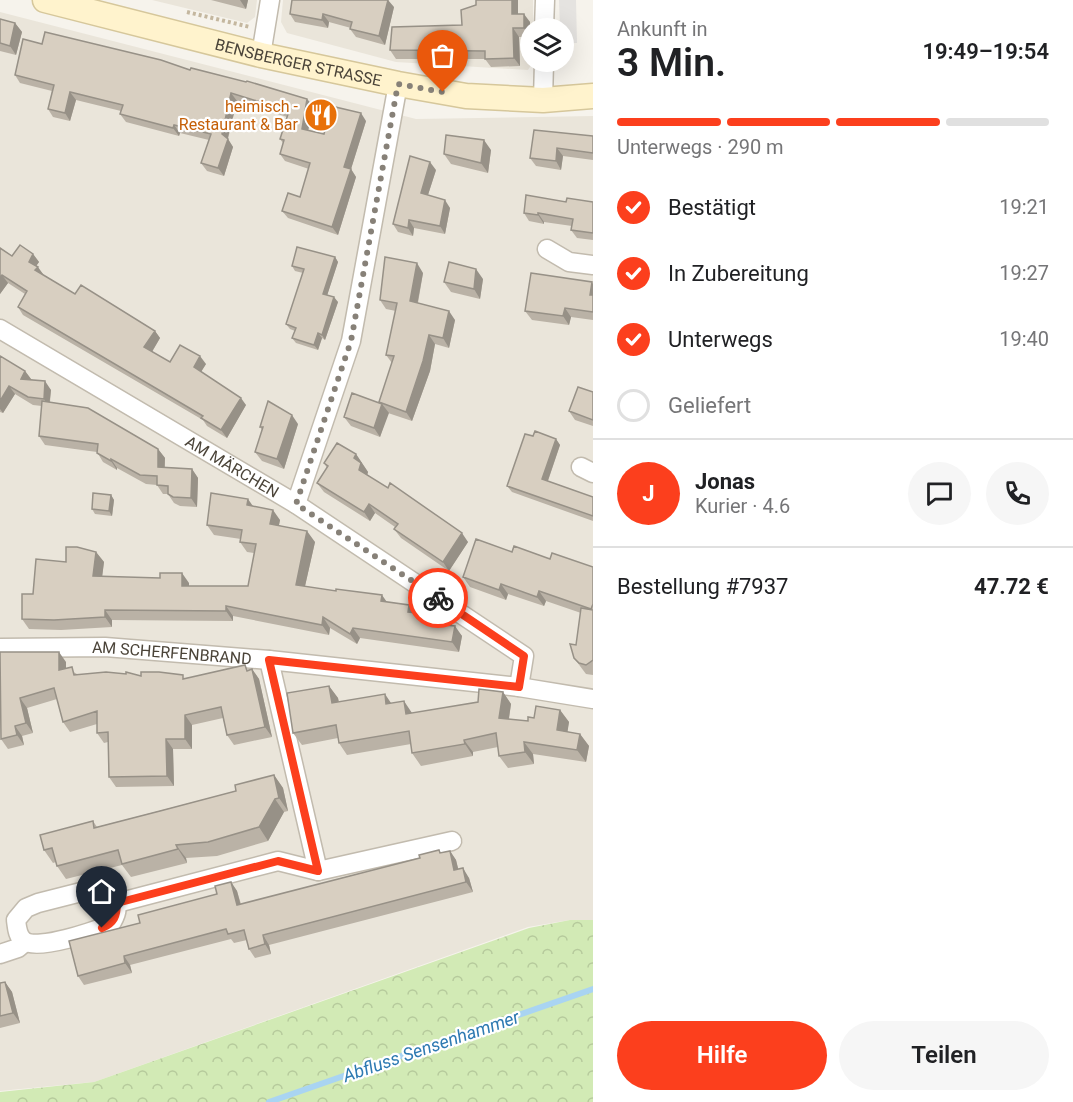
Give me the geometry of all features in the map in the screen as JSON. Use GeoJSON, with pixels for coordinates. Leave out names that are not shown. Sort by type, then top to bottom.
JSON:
{"type":"FeatureCollection","features":[{"type":"Feature","properties":{"kind":"main road","name":"BENSBERGER STRASSE"},"geometry":{"type":"LineString","coordinates":[[45,0],[261,55],[466,96],[543,100],[593,96]]}},
{"type":"Feature","properties":{"kind":"street"},"geometry":{"type":"LineString","coordinates":[[261,55],[270,0]]}},
{"type":"Feature","properties":{"kind":"street"},"geometry":{"type":"LineString","coordinates":[[544,18],[545,0]]}},
{"type":"Feature","properties":{"kind":"street"},"geometry":{"type":"LineString","coordinates":[[543,100],[544,72]]}},
{"type":"Feature","properties":{"kind":"street"},"geometry":{"type":"LineString","coordinates":[[296,504],[351,341],[398,84]]}},
{"type":"Feature","properties":{"kind":"street"},"geometry":{"type":"LineString","coordinates":[[547,249],[569,262],[593,265]]}},
{"type":"Feature","properties":{"kind":"street","name":"AM MÄRCHEN"},"geometry":{"type":"LineString","coordinates":[[0,329],[296,504],[524,656],[519,687]]}},
{"type":"Feature","properties":{"kind":"street","name":"AM SCHERFENBRAND"},"geometry":{"type":"LineString","coordinates":[[0,648],[105,647],[269,660],[519,687],[593,699]]}},
{"type":"Feature","properties":{"kind":"street"},"geometry":{"type":"LineString","coordinates":[[269,660],[318,871]]}},
{"type":"Feature","properties":{"kind":"street"},"geometry":{"type":"LineString","coordinates":[[117,903],[278,861],[318,871],[452,841]]}},
{"type":"Feature","properties":{"kind":"street"},"geometry":{"type":"LineString","coordinates":[[97,888],[112,896],[117,903],[115,918],[110,925],[41,944],[25,942],[20,937],[16,920],[26,908],[97,888]]}},
{"type":"Feature","properties":{"kind":"street"},"geometry":{"type":"LineString","coordinates":[[0,954],[18,948],[25,942]]}},
{"type":"Feature","properties":{"kind":"path"},"geometry":{"type":"LineString","coordinates":[[180,10],[266,31]]}},
{"type":"Feature","properties":{"kind":"shaded area"},"geometry":{"type":"Polygon","coordinates":[[[152,0],[257,0],[255,17],[247,23],[152,0]]]}},
{"type":"Feature","properties":{"kind":"shaded area"},"geometry":{"type":"Polygon","coordinates":[[[283,0],[533,0],[533,18],[520,18],[520,70],[396,62],[287,33],[281,22],[283,0]]]}},
{"type":"Feature","properties":{"kind":"shaded area"},"geometry":{"type":"Polygon","coordinates":[[[559,0],[576,0],[577,43],[574,43],[574,18],[560,18],[559,0]]]}},
{"type":"Feature","properties":{"kind":"shaded area"},"geometry":{"type":"Polygon","coordinates":[[[0,12],[416,119],[593,116],[593,920],[570,920],[528,927],[94,1082],[0,1091],[0,12]]]}},
{"type":"Feature","properties":{"kind":"green space"},"geometry":{"type":"Polygon","coordinates":[[[570,920],[593,920],[593,1102],[0,1102],[0,1092],[94,1082],[529,928],[570,920]]]}},
{"type":"Feature","properties":{"kind":"building"},"geometry":{"type":"Polygon","coordinates":[[[292,0],[388,0],[379,36],[350,29],[352,22],[323,14],[322,20],[290,14],[292,0]]]}},
{"type":"Feature","properties":{"kind":"building"},"geometry":{"type":"Polygon","coordinates":[[[476,0],[512,0],[512,14],[524,14],[524,18],[520,18],[520,28],[513,28],[514,58],[485,59],[485,51],[390,50],[392,27],[462,25],[461,10],[476,5],[476,0]]]}},
{"type":"Feature","properties":{"kind":"building"},"geometry":{"type":"Polygon","coordinates":[[[0,19],[15,23],[10,46],[0,43],[0,19]]]}},
{"type":"Feature","properties":{"kind":"building"},"geometry":{"type":"Polygon","coordinates":[[[45,32],[161,60],[190,70],[191,68],[247,81],[307,99],[302,129],[324,134],[331,106],[361,113],[344,167],[351,169],[332,227],[282,211],[288,193],[300,197],[310,163],[280,154],[284,140],[280,139],[289,111],[231,93],[222,134],[228,139],[218,168],[201,163],[211,134],[174,125],[173,128],[120,114],[123,105],[70,92],[65,113],[48,109],[54,85],[15,75],[23,39],[42,44],[45,32]]]}},
{"type":"Feature","properties":{"kind":"building"},"geometry":{"type":"Polygon","coordinates":[[[534,130],[593,136],[593,153],[557,148],[556,161],[530,158],[534,130]]]}},
{"type":"Feature","properties":{"kind":"building"},"geometry":{"type":"Polygon","coordinates":[[[446,135],[484,140],[481,163],[444,154],[446,135]]]}},
{"type":"Feature","properties":{"kind":"building"},"geometry":{"type":"Polygon","coordinates":[[[410,156],[430,162],[421,193],[445,200],[440,226],[409,220],[408,228],[393,224],[410,156]]]}},
{"type":"Feature","properties":{"kind":"building"},"geometry":{"type":"Polygon","coordinates":[[[526,195],[566,202],[567,198],[593,202],[593,233],[571,230],[573,219],[524,213],[526,195]]]}},
{"type":"Feature","properties":{"kind":"building"},"geometry":{"type":"Polygon","coordinates":[[[20,245],[33,254],[29,262],[38,267],[35,270],[75,294],[81,285],[155,331],[144,347],[170,362],[180,345],[200,356],[194,367],[241,398],[221,430],[201,418],[203,416],[18,307],[27,291],[2,275],[0,278],[0,248],[12,256],[20,245]]]}},
{"type":"Feature","properties":{"kind":"building"},"geometry":{"type":"Polygon","coordinates":[[[297,247],[335,257],[323,294],[334,297],[322,335],[318,333],[314,345],[292,338],[296,328],[286,324],[304,269],[292,266],[297,247]]]}},
{"type":"Feature","properties":{"kind":"building"},"geometry":{"type":"Polygon","coordinates":[[[385,257],[417,263],[410,301],[449,311],[443,338],[429,335],[406,412],[379,402],[394,356],[386,355],[397,303],[380,300],[385,257]]]}},
{"type":"Feature","properties":{"kind":"building"},"geometry":{"type":"Polygon","coordinates":[[[449,262],[476,269],[474,289],[444,282],[449,262]]]}},
{"type":"Feature","properties":{"kind":"building"},"geometry":{"type":"Polygon","coordinates":[[[531,273],[592,282],[590,295],[593,295],[593,312],[565,308],[563,316],[525,311],[531,273]]]}},
{"type":"Feature","properties":{"kind":"building"},"geometry":{"type":"Polygon","coordinates":[[[0,356],[25,371],[21,379],[45,381],[44,399],[28,397],[9,386],[0,401],[0,356]]]}},
{"type":"Feature","properties":{"kind":"building"},"geometry":{"type":"Polygon","coordinates":[[[578,387],[593,392],[593,420],[569,411],[578,387]]]}},
{"type":"Feature","properties":{"kind":"building"},"geometry":{"type":"Polygon","coordinates":[[[352,393],[382,404],[374,428],[344,417],[352,393]]]}},
{"type":"Feature","properties":{"kind":"building"},"geometry":{"type":"Polygon","coordinates":[[[42,401],[88,408],[158,449],[158,467],[192,469],[191,498],[173,497],[168,494],[168,486],[157,485],[157,476],[140,475],[97,453],[98,444],[39,436],[42,401]]]}},
{"type":"Feature","properties":{"kind":"building"},"geometry":{"type":"Polygon","coordinates":[[[268,401],[292,415],[277,459],[255,452],[268,401]]]}},
{"type":"Feature","properties":{"kind":"building"},"geometry":{"type":"Polygon","coordinates":[[[535,431],[556,439],[542,479],[593,497],[593,516],[507,486],[525,434],[533,436],[535,431]]]}},
{"type":"Feature","properties":{"kind":"building"},"geometry":{"type":"Polygon","coordinates":[[[337,443],[356,454],[354,458],[361,463],[359,470],[388,488],[390,483],[462,533],[443,562],[394,529],[398,524],[369,504],[364,512],[317,483],[328,466],[324,463],[337,443]]]}},
{"type":"Feature","properties":{"kind":"building"},"geometry":{"type":"Polygon","coordinates":[[[93,493],[111,495],[109,511],[92,509],[93,493]]]}},
{"type":"Feature","properties":{"kind":"building"},"geometry":{"type":"Polygon","coordinates":[[[211,493],[248,499],[247,505],[273,510],[270,524],[307,531],[296,585],[382,595],[381,601],[409,605],[408,612],[446,616],[445,625],[455,626],[452,642],[353,628],[350,634],[323,617],[322,625],[226,606],[226,611],[105,610],[105,617],[22,619],[22,594],[33,594],[36,559],[66,562],[66,547],[77,547],[96,552],[93,576],[160,578],[160,573],[182,573],[182,586],[248,586],[256,544],[240,542],[242,530],[207,525],[211,493]]]}},
{"type":"Feature","properties":{"kind":"building"},"geometry":{"type":"Polygon","coordinates":[[[476,539],[512,552],[514,546],[550,559],[552,553],[593,567],[591,609],[539,591],[537,597],[501,584],[499,590],[463,577],[476,539]]]}},
{"type":"Feature","properties":{"kind":"building"},"geometry":{"type":"Polygon","coordinates":[[[581,608],[593,610],[593,660],[586,665],[574,658],[570,644],[576,645],[581,608]]]}},
{"type":"Feature","properties":{"kind":"building"},"geometry":{"type":"Polygon","coordinates":[[[0,652],[59,652],[59,670],[72,667],[74,675],[106,672],[126,674],[126,672],[141,676],[141,672],[159,672],[183,675],[183,679],[245,665],[247,671],[252,669],[265,727],[227,735],[221,707],[185,715],[185,739],[166,739],[167,776],[109,777],[108,732],[97,733],[97,711],[63,722],[54,688],[20,698],[26,723],[15,726],[17,735],[1,739],[0,652]]]}},
{"type":"Feature","properties":{"kind":"building"},"geometry":{"type":"Polygon","coordinates":[[[329,686],[332,703],[385,694],[386,704],[404,701],[406,714],[478,702],[479,689],[503,692],[499,718],[528,721],[528,717],[534,718],[536,706],[560,710],[557,730],[580,734],[577,750],[524,742],[525,752],[499,756],[496,733],[464,740],[465,744],[412,753],[409,731],[339,743],[336,725],[293,733],[287,693],[329,686]]]}},
{"type":"Feature","properties":{"kind":"building"},"geometry":{"type":"Polygon","coordinates":[[[274,775],[279,798],[275,799],[259,827],[208,842],[176,845],[178,849],[122,864],[118,850],[57,866],[52,848],[44,850],[40,835],[93,821],[94,828],[236,791],[235,785],[274,775]]]}},
{"type":"Feature","properties":{"kind":"building"},"geometry":{"type":"Polygon","coordinates":[[[439,850],[440,853],[450,851],[454,870],[463,868],[466,882],[263,935],[265,944],[249,949],[244,930],[228,934],[226,929],[124,956],[125,963],[78,976],[69,941],[140,923],[138,915],[217,894],[215,886],[231,882],[237,905],[420,858],[419,855],[439,850]]]}},
{"type":"Feature","properties":{"kind":"building"},"geometry":{"type":"Polygon","coordinates":[[[5,982],[13,1013],[0,1016],[0,983],[5,982]]]}},
{"type":"Feature","properties":{"kind":"waterway","name":"Abfluss Sensenhammer"},"geometry":{"type":"LineString","coordinates":[[269,1102],[593,989]]}},
{"type":"Feature","properties":{"kind":"way so far"},"geometry":{"type":"LineString","coordinates":[[438,598],[296,504],[351,341],[398,84],[443,92]]}},
{"type":"Feature","properties":{"kind":"place","name":"heimisch - Restaurant & Bar"},"geometry":{"type":"Point","coordinates":[321,115]}},
{"type":"Feature","properties":{"kind":"route"},"geometry":{"type":"LineString","coordinates":[[102,928],[110,925],[115,918],[117,903],[278,861],[318,871],[269,660],[519,687],[524,656],[438,598]]}}]}
